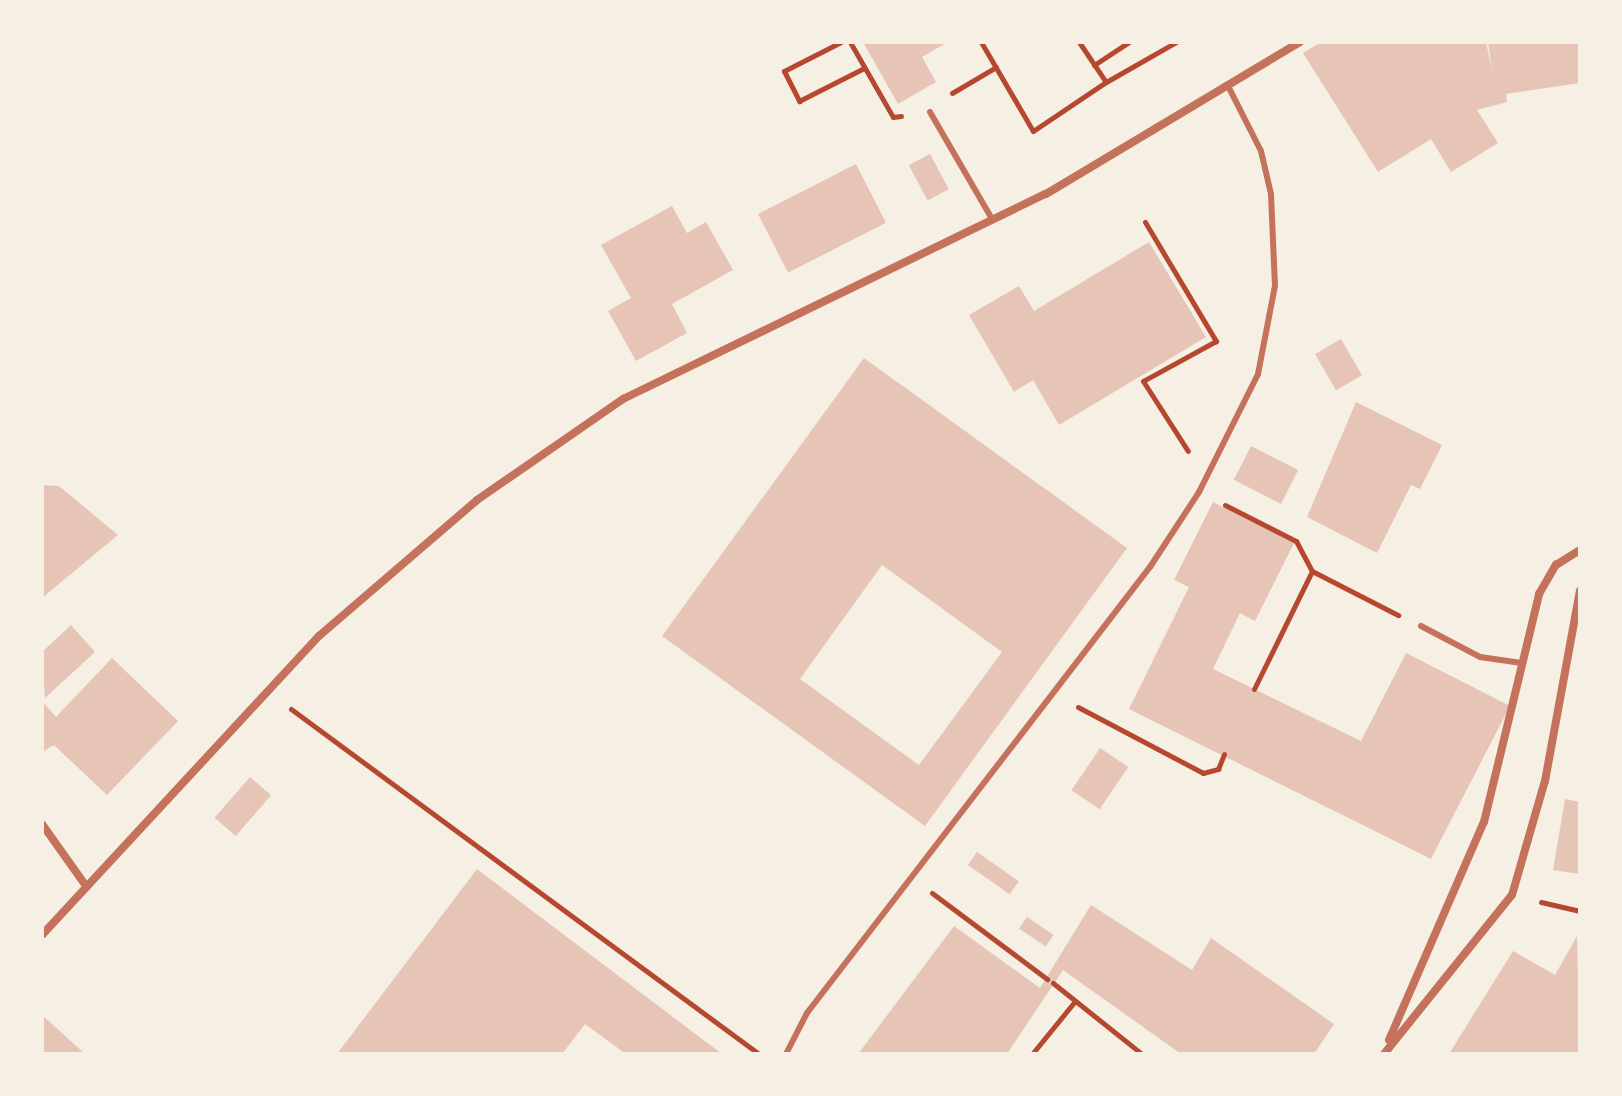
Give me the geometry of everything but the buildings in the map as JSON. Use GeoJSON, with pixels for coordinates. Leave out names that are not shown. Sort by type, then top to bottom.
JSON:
{"type":"FeatureCollection","features":[{"type":"Feature","properties":{"kind":"street"},"geometry":{"type":"LineString","coordinates":[[42,935],[268,691],[399,560],[623,399],[992,219],[1229,88],[1300,42]]}},
{"type":"Feature","properties":{"kind":"street"},"geometry":{"type":"LineString","coordinates":[[1384,1054],[1484,822],[1539,594],[1556,565],[1580,550]]}},
{"type":"Feature","properties":{"kind":"street"},"geometry":{"type":"LineString","coordinates":[[1389,1040],[1512,895],[1545,781],[1580,591]]}},
{"type":"Feature","properties":{"kind":"street"},"geometry":{"type":"LineString","coordinates":[[42,824],[86,886]]}},
{"type":"Feature","properties":{"kind":"lane"},"geometry":{"type":"LineString","coordinates":[[786,1054],[807,1013],[1058,693],[1199,492],[1258,374],[1275,286],[1261,151],[1229,88]]}},
{"type":"Feature","properties":{"kind":"lane"},"geometry":{"type":"LineString","coordinates":[[930,112],[992,219]]}},
{"type":"Feature","properties":{"kind":"lane"},"geometry":{"type":"LineString","coordinates":[[1421,626],[1480,657],[1522,663]]}},
{"type":"Feature","properties":{"kind":"path"},"geometry":{"type":"LineString","coordinates":[[841,42],[784,71],[799,101],[864,68]]}},
{"type":"Feature","properties":{"kind":"path"},"geometry":{"type":"LineString","coordinates":[[981,42],[1033,131],[1106,82],[1176,42]]}},
{"type":"Feature","properties":{"kind":"path"},"geometry":{"type":"LineString","coordinates":[[1079,42],[1106,82]]}},
{"type":"Feature","properties":{"kind":"path"},"geometry":{"type":"LineString","coordinates":[[1094,65],[1129,42]]}},
{"type":"Feature","properties":{"kind":"path"},"geometry":{"type":"LineString","coordinates":[[1145,222],[1216,341],[1143,381],[1183,448],[1213,465]]}},
{"type":"Feature","properties":{"kind":"path"},"geometry":{"type":"LineString","coordinates":[[1199,492],[1296,541],[1312,571],[1421,626]]}},
{"type":"Feature","properties":{"kind":"path"},"geometry":{"type":"LineString","coordinates":[[1254,689],[1312,571]]}},
{"type":"Feature","properties":{"kind":"path"},"geometry":{"type":"LineString","coordinates":[[268,691],[760,1054]]}},
{"type":"Feature","properties":{"kind":"path"},"geometry":{"type":"LineString","coordinates":[[1058,693],[1203,773],[1218,769],[1224,754]]}},
{"type":"Feature","properties":{"kind":"path"},"geometry":{"type":"LineString","coordinates":[[913,879],[1142,1054]]}},
{"type":"Feature","properties":{"kind":"path"},"geometry":{"type":"LineString","coordinates":[[1512,895],[1580,911]]}},
{"type":"Feature","properties":{"kind":"path"},"geometry":{"type":"LineString","coordinates":[[1032,1054],[1075,1001]]}}]}
